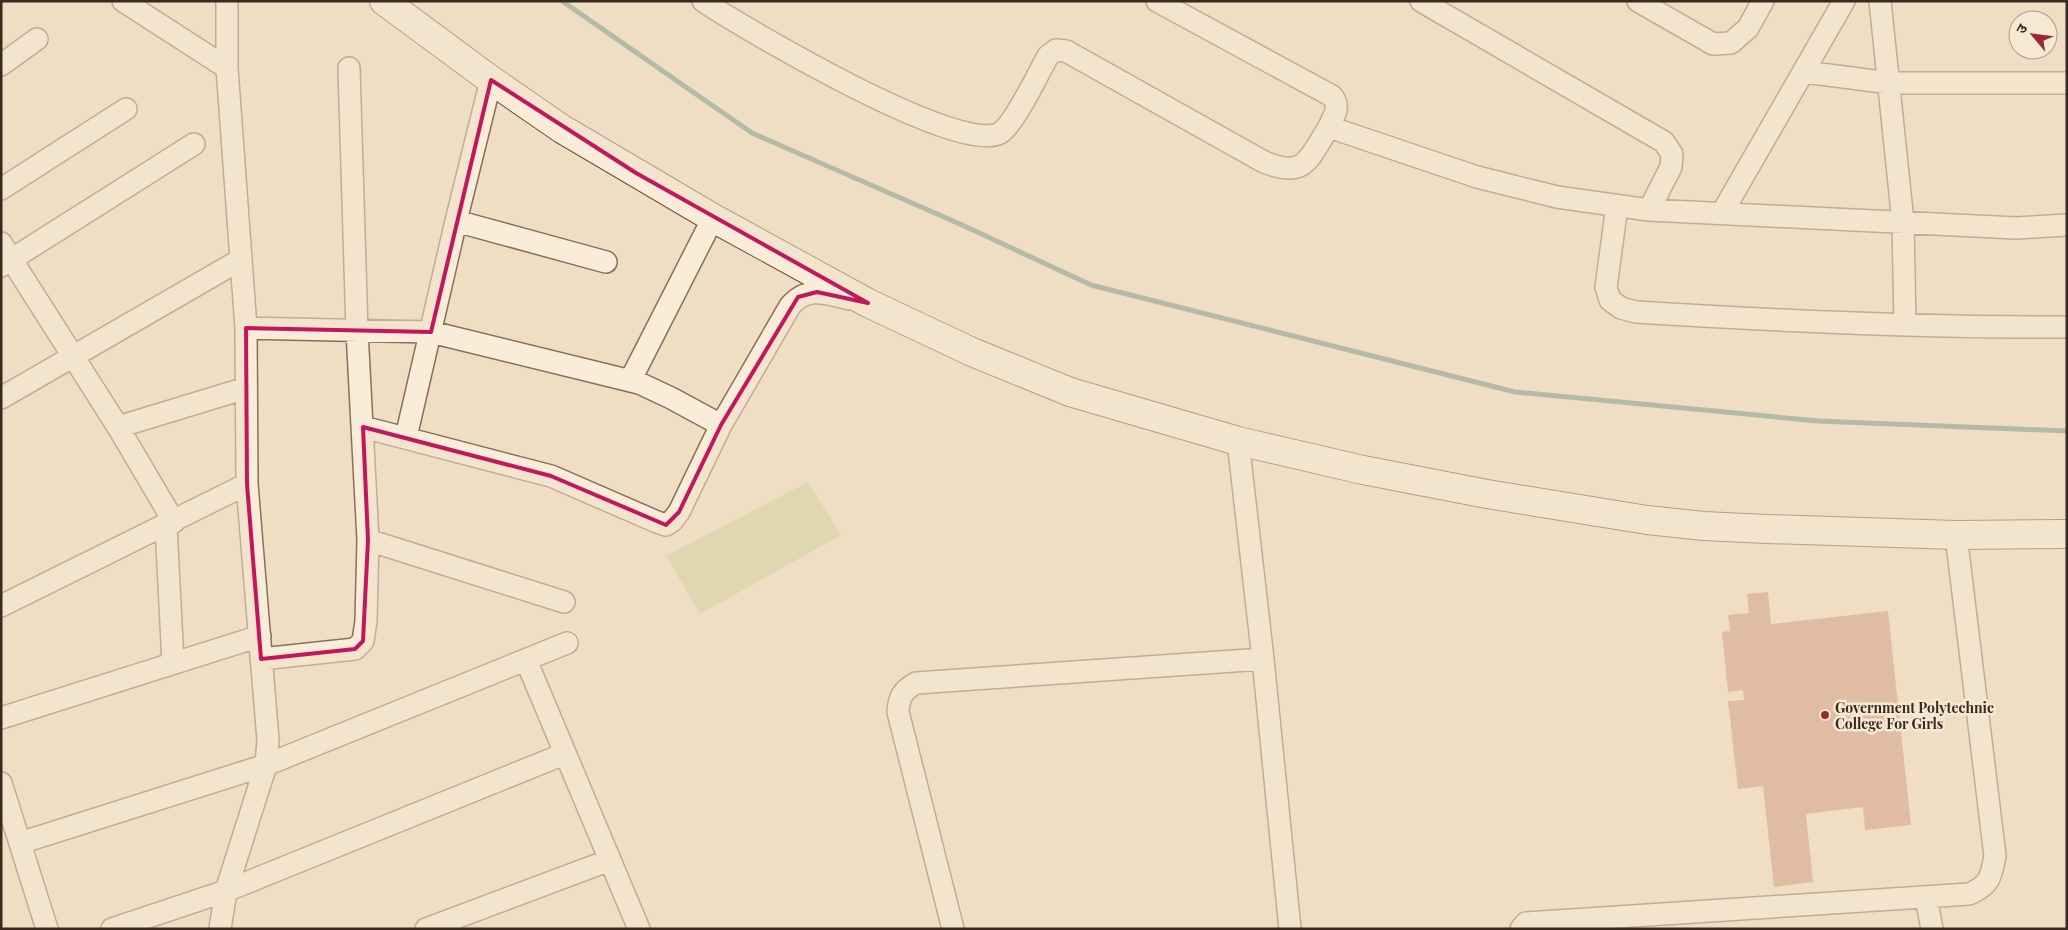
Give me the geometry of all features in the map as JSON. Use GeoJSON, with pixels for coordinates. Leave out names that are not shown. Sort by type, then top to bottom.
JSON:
{"type":"FeatureCollection","features":[{"type":"Feature","properties":{"kind":"street"},"geometry":{"type":"LineString","coordinates":[[123,1],[226,68]]}},
{"type":"Feature","properties":{"kind":"street"},"geometry":{"type":"LineString","coordinates":[[220,929],[226,891],[266,765],[268,740],[247,484],[246,328],[226,68],[227,1]]}},
{"type":"Feature","properties":{"kind":"street"},"geometry":{"type":"LineString","coordinates":[[384,1],[490,80],[562,129],[713,218],[868,303],[972,352],[1062,389],[1238,441],[1363,470],[1487,494],[1647,520],[1713,526],[1956,534],[2067,534]]}},
{"type":"Feature","properties":{"kind":"street"},"geometry":{"type":"LineString","coordinates":[[703,1],[773,43],[858,89],[913,115],[967,134],[985,136],[1000,133],[1011,121],[1048,56],[1056,50],[1066,51],[1264,162],[1280,169],[1293,170],[1305,164],[1329,127],[1337,108],[1337,102],[1332,96],[1158,1]]}},
{"type":"Feature","properties":{"kind":"street"},"geometry":{"type":"LineString","coordinates":[[1421,1],[1664,142],[1672,154],[1671,167],[1649,210]]}},
{"type":"Feature","properties":{"kind":"street"},"geometry":{"type":"LineString","coordinates":[[1638,1],[1713,44],[1731,44],[1748,28],[1763,1]]}},
{"type":"Feature","properties":{"kind":"street"},"geometry":{"type":"LineString","coordinates":[[1722,213],[1805,72],[1844,1]]}},
{"type":"Feature","properties":{"kind":"street"},"geometry":{"type":"LineString","coordinates":[[1880,1],[1903,222],[1905,324]]}},
{"type":"Feature","properties":{"kind":"street"},"geometry":{"type":"LineString","coordinates":[[1,64],[36,39]]}},
{"type":"Feature","properties":{"kind":"street"},"geometry":{"type":"LineString","coordinates":[[261,659],[355,649],[363,641],[366,621],[368,540],[357,331],[348,68]]}},
{"type":"Feature","properties":{"kind":"street"},"geometry":{"type":"LineString","coordinates":[[1805,72],[1890,83],[2067,83]]}},
{"type":"Feature","properties":{"kind":"street"},"geometry":{"type":"LineString","coordinates":[[406,437],[490,80]]}},
{"type":"Feature","properties":{"kind":"street"},"geometry":{"type":"LineString","coordinates":[[1,189],[126,109]]}},
{"type":"Feature","properties":{"kind":"street"},"geometry":{"type":"LineString","coordinates":[[1329,127],[1477,177],[1557,197],[1617,206],[1649,210],[2016,228],[2067,225]]}},
{"type":"Feature","properties":{"kind":"street"},"geometry":{"type":"LineString","coordinates":[[173,664],[170,524],[118,427],[5,256],[194,144]]}},
{"type":"Feature","properties":{"kind":"street"},"geometry":{"type":"LineString","coordinates":[[1617,206],[1606,287],[1610,300],[1622,308],[1636,312],[1783,321],[1976,327],[2067,327]]}},
{"type":"Feature","properties":{"kind":"street"},"geometry":{"type":"LineString","coordinates":[[630,381],[713,218]]}},
{"type":"Feature","properties":{"kind":"street"},"geometry":{"type":"LineString","coordinates":[[456,221],[606,262]]}},
{"type":"Feature","properties":{"kind":"street"},"geometry":{"type":"LineString","coordinates":[[1,398],[240,260]]}},
{"type":"Feature","properties":{"kind":"street"},"geometry":{"type":"LineString","coordinates":[[363,427],[551,476],[666,525],[679,512],[721,425],[790,306],[798,297],[807,292],[817,292],[868,303]]}},
{"type":"Feature","properties":{"kind":"street"},"geometry":{"type":"LineString","coordinates":[[246,328],[431,332],[630,381],[655,390],[721,425]]}},
{"type":"Feature","properties":{"kind":"street"},"geometry":{"type":"LineString","coordinates":[[118,427],[246,388]]}},
{"type":"Feature","properties":{"kind":"street"},"geometry":{"type":"LineString","coordinates":[[1238,441],[1263,659],[1290,929]]}},
{"type":"Feature","properties":{"kind":"street"},"geometry":{"type":"LineString","coordinates":[[1,606],[170,524],[247,484]]}},
{"type":"Feature","properties":{"kind":"street"},"geometry":{"type":"LineString","coordinates":[[1521,929],[1526,923],[1536,922],[1969,894],[1983,888],[1991,875],[1995,856],[1956,534]]}},
{"type":"Feature","properties":{"kind":"street"},"geometry":{"type":"LineString","coordinates":[[368,540],[564,602]]}},
{"type":"Feature","properties":{"kind":"street"},"geometry":{"type":"LineString","coordinates":[[1,718],[260,636]]}},
{"type":"Feature","properties":{"kind":"street"},"geometry":{"type":"LineString","coordinates":[[20,843],[266,765],[567,643]]}},
{"type":"Feature","properties":{"kind":"street"},"geometry":{"type":"LineString","coordinates":[[952,929],[898,712],[899,698],[905,690],[916,683],[1263,659]]}},
{"type":"Feature","properties":{"kind":"street"},"geometry":{"type":"LineString","coordinates":[[526,660],[639,929]]}},
{"type":"Feature","properties":{"kind":"street"},"geometry":{"type":"LineString","coordinates":[[112,929],[226,891],[564,754]]}},
{"type":"Feature","properties":{"kind":"street"},"geometry":{"type":"LineString","coordinates":[[1,783],[47,929]]}},
{"type":"Feature","properties":{"kind":"street"},"geometry":{"type":"LineString","coordinates":[[426,929],[610,860]]}},
{"type":"Feature","properties":{"kind":"street"},"geometry":{"type":"LineString","coordinates":[[1926,897],[1932,929]]}},
{"type":"Feature","properties":{"kind":"highlighted area"},"geometry":{"type":"Polygon","coordinates":[[[491,80],[636,173],[868,303],[817,292],[798,297],[721,425],[679,512],[666,525],[551,476],[363,427],[368,540],[363,641],[355,649],[261,659],[247,484],[246,328],[431,332],[491,80]]]}},
{"type":"Feature","properties":{"kind":"green space"},"geometry":{"type":"Polygon","coordinates":[[[808,482],[841,535],[700,614],[666,556],[808,482]]]}},
{"type":"Feature","properties":{"kind":"building"},"geometry":{"type":"Polygon","coordinates":[[[1768,592],[1771,624],[1888,611],[1911,825],[1865,830],[1863,807],[1806,814],[1813,882],[1774,887],[1763,786],[1738,789],[1728,701],[1744,700],[1743,690],[1728,692],[1722,632],[1730,631],[1728,615],[1749,613],[1747,594],[1768,592]]]}},
{"type":"Feature","properties":{"kind":"waterway"},"geometry":{"type":"LineString","coordinates":[[562,1],[752,133],[960,224],[1091,285],[1515,392],[1818,421],[2067,431]]}},
{"type":"Feature","properties":{"kind":"place","name":"Government Polytechnic College For Girls"},"geometry":{"type":"Point","coordinates":[1825,715]}}]}
